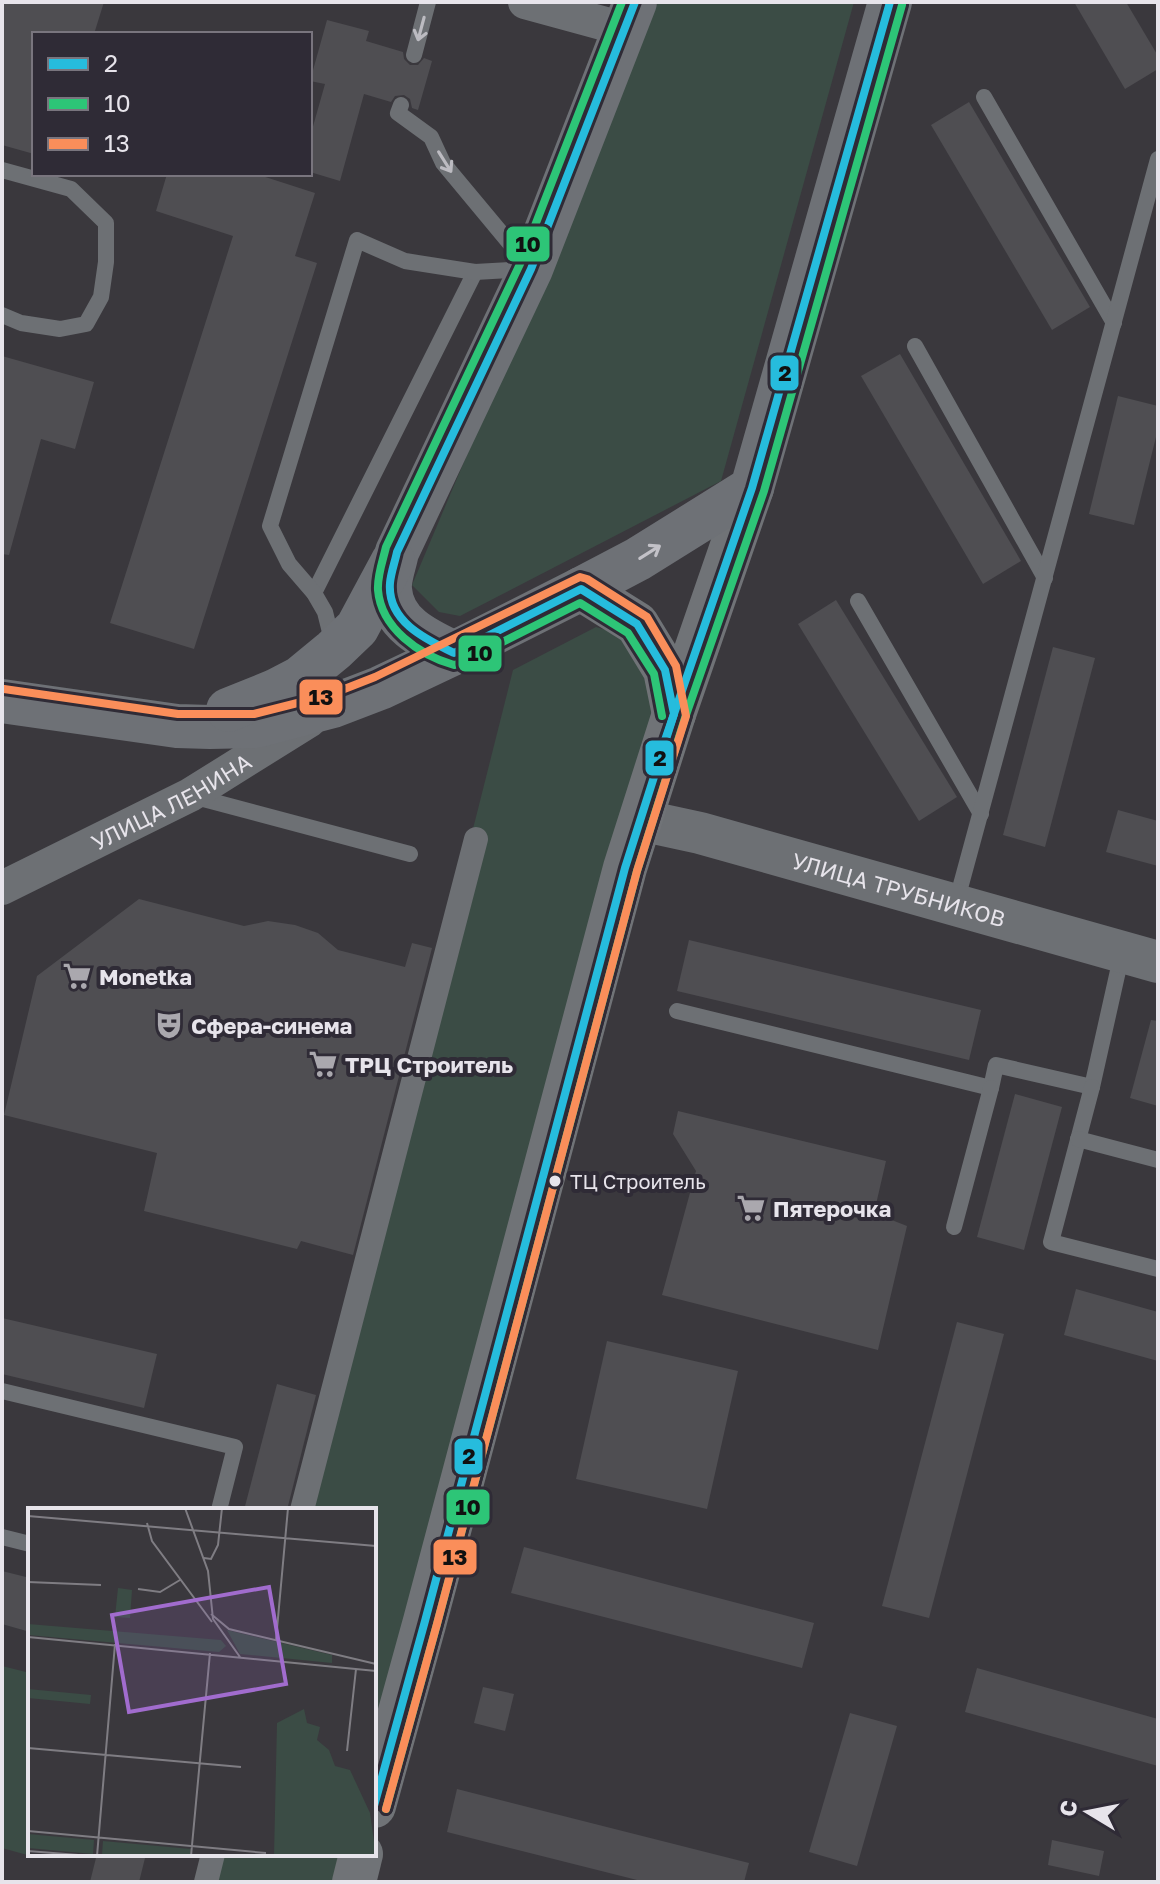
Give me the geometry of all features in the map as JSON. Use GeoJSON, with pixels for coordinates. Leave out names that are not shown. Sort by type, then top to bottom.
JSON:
{"type":"FeatureCollection","features":[{"type":"Feature","properties":{"kind":"main road"},"geometry":{"type":"LineString","coordinates":[[376,1799],[625,868],[752,488],[890,2]]}},
{"type":"Feature","properties":{"kind":"main road"},"geometry":{"type":"LineString","coordinates":[[454,653],[416,632],[394,608],[389,588],[397,552],[531,269],[629,16]]}},
{"type":"Feature","properties":{"kind":"main road","name":"УЛИЦА ЛЕНИНА"},"geometry":{"type":"LineString","coordinates":[[2,701],[188,726],[256,726],[333,706],[380,688],[581,589],[638,559],[752,488]]}},
{"type":"Feature","properties":{"kind":"main road","name":"УЛИЦА ЛЕНИНА"},"geometry":{"type":"LineString","coordinates":[[188,726],[300,678],[334,650],[357,628],[397,552]]}},
{"type":"Feature","properties":{"kind":"main road"},"geometry":{"type":"LineString","coordinates":[[581,589],[637,624],[665,670],[674,714]]}},
{"type":"Feature","properties":{"kind":"main road"},"geometry":{"type":"LineString","coordinates":[[354,1882],[360,1856]]}},
{"type":"Feature","properties":{"kind":"street"},"geometry":{"type":"LineString","coordinates":[[525,2],[629,16]]}},
{"type":"Feature","properties":{"kind":"street","name":"УЛИЦА ЛЕНИНА"},"geometry":{"type":"LineString","coordinates":[[2,888],[190,795],[333,706]]}},
{"type":"Feature","properties":{"kind":"street","name":"УЛИЦА ТРУБНИКОВ"},"geometry":{"type":"LineString","coordinates":[[640,820],[700,833],[1140,957]]}},
{"type":"Feature","properties":{"kind":"street"},"geometry":{"type":"LineString","coordinates":[[303,1508],[476,839]]}},
{"type":"Feature","properties":{"kind":"street"},"geometry":{"type":"LineString","coordinates":[[206,1882],[212,1856]]}},
{"type":"Feature","properties":{"kind":"lane"},"geometry":{"type":"LineString","coordinates":[[414,55],[428,2]]}},
{"type":"Feature","properties":{"kind":"lane"},"geometry":{"type":"LineString","coordinates":[[984,97],[1114,323]]}},
{"type":"Feature","properties":{"kind":"lane"},"geometry":{"type":"LineString","coordinates":[[401,105],[398,113],[431,137],[443,163],[531,269]]}},
{"type":"Feature","properties":{"kind":"lane"},"geometry":{"type":"LineString","coordinates":[[956,905],[1158,159]]}},
{"type":"Feature","properties":{"kind":"lane"},"geometry":{"type":"LineString","coordinates":[[2,170],[71,189],[106,223],[106,262],[101,297],[86,324],[60,329],[21,323],[2,315]]}},
{"type":"Feature","properties":{"kind":"lane"},"geometry":{"type":"LineString","coordinates":[[334,650],[325,612],[314,593],[289,564],[270,526],[357,240],[405,261],[475,272],[531,269]]}},
{"type":"Feature","properties":{"kind":"lane"},"geometry":{"type":"LineString","coordinates":[[314,593],[475,272]]}},
{"type":"Feature","properties":{"kind":"lane"},"geometry":{"type":"LineString","coordinates":[[915,346],[1045,578]]}},
{"type":"Feature","properties":{"kind":"lane"},"geometry":{"type":"LineString","coordinates":[[858,601],[981,814]]}},
{"type":"Feature","properties":{"kind":"lane"},"geometry":{"type":"LineString","coordinates":[[190,795],[410,854]]}},
{"type":"Feature","properties":{"kind":"lane"},"geometry":{"type":"LineString","coordinates":[[1140,957],[1092,1087],[1051,1242],[1158,1269]]}},
{"type":"Feature","properties":{"kind":"lane"},"geometry":{"type":"LineString","coordinates":[[677,1011],[991,1088]]}},
{"type":"Feature","properties":{"kind":"lane"},"geometry":{"type":"LineString","coordinates":[[954,1227],[996,1065],[1092,1087]]}},
{"type":"Feature","properties":{"kind":"lane"},"geometry":{"type":"LineString","coordinates":[[1078,1139],[1158,1160]]}},
{"type":"Feature","properties":{"kind":"lane"},"geometry":{"type":"LineString","coordinates":[[2,1391],[235,1447],[220,1508]]}},
{"type":"Feature","properties":{"kind":"lane"},"geometry":{"type":"LineString","coordinates":[[2,1537],[28,1544]]}},
{"type":"Feature","properties":{"kind":"green space"},"geometry":{"type":"Polygon","coordinates":[[[658,2],[854,2],[721,481],[460,616],[439,612],[412,585],[658,2]]]}},
{"type":"Feature","properties":{"kind":"green space"},"geometry":{"type":"Polygon","coordinates":[[[596,627],[630,637],[641,658],[656,712],[376,1749],[376,1508],[301,1508],[356,1256],[513,670],[596,627]]]}},
{"type":"Feature","properties":{"kind":"green space"},"geometry":{"type":"Polygon","coordinates":[[[2,1666],[28,1672],[28,1855],[2,1848],[2,1666]]]}},
{"type":"Feature","properties":{"kind":"green space"},"geometry":{"type":"Polygon","coordinates":[[[208,1856],[347,1856],[340,1882],[202,1882],[208,1856]]]}},
{"type":"Feature","properties":{"kind":"building"},"geometry":{"type":"Polygon","coordinates":[[[2,2],[104,2],[95,32],[32,32],[32,153],[2,145],[2,2]]]}},
{"type":"Feature","properties":{"kind":"building"},"geometry":{"type":"Polygon","coordinates":[[[1074,2],[1126,2],[1158,56],[1158,69],[1125,89],[1074,2]]]}},
{"type":"Feature","properties":{"kind":"building"},"geometry":{"type":"Polygon","coordinates":[[[327,20],[369,31],[366,41],[403,52],[404,59],[410,65],[418,65],[424,58],[432,61],[418,110],[412,108],[410,99],[404,95],[395,96],[391,102],[364,94],[340,181],[312,173],[312,130],[325,84],[312,81],[327,20]]]}},
{"type":"Feature","properties":{"kind":"building"},"geometry":{"type":"Polygon","coordinates":[[[969,102],[1090,307],[1052,330],[931,125],[969,102]]]}},
{"type":"Feature","properties":{"kind":"building"},"geometry":{"type":"Polygon","coordinates":[[[166,176],[262,176],[315,193],[295,256],[317,263],[194,649],[110,623],[233,236],[156,211],[166,176]]]}},
{"type":"Feature","properties":{"kind":"building"},"geometry":{"type":"Polygon","coordinates":[[[900,354],[1021,561],[983,584],[861,376],[900,354]]]}},
{"type":"Feature","properties":{"kind":"building"},"geometry":{"type":"Polygon","coordinates":[[[2,356],[94,382],[75,449],[41,439],[9,555],[2,554],[2,356]]]}},
{"type":"Feature","properties":{"kind":"building"},"geometry":{"type":"Polygon","coordinates":[[[1118,396],[1158,406],[1158,429],[1134,525],[1089,514],[1118,396]]]}},
{"type":"Feature","properties":{"kind":"building"},"geometry":{"type":"Polygon","coordinates":[[[836,600],[957,797],[919,821],[798,624],[836,600]]]}},
{"type":"Feature","properties":{"kind":"building"},"geometry":{"type":"Polygon","coordinates":[[[1053,647],[1095,658],[1045,847],[1003,835],[1053,647]]]}},
{"type":"Feature","properties":{"kind":"building"},"geometry":{"type":"Polygon","coordinates":[[[1118,810],[1158,821],[1158,866],[1106,852],[1118,810]]]}},
{"type":"Feature","properties":{"kind":"building"},"geometry":{"type":"Polygon","coordinates":[[[139,899],[244,926],[268,921],[295,925],[318,933],[338,950],[405,967],[412,943],[432,948],[353,1255],[301,1241],[297,1249],[144,1211],[157,1153],[4,1115],[37,976],[139,899]]]}},
{"type":"Feature","properties":{"kind":"building"},"geometry":{"type":"Polygon","coordinates":[[[689,940],[981,1010],[969,1060],[677,991],[689,940]]]}},
{"type":"Feature","properties":{"kind":"building"},"geometry":{"type":"Polygon","coordinates":[[[1151,1020],[1158,1021],[1158,1106],[1130,1098],[1151,1020]]]}},
{"type":"Feature","properties":{"kind":"building"},"geometry":{"type":"Polygon","coordinates":[[[1015,1094],[1062,1107],[1024,1250],[977,1237],[1015,1094]]]}},
{"type":"Feature","properties":{"kind":"building"},"geometry":{"type":"Polygon","coordinates":[[[678,1111],[886,1161],[874,1213],[907,1226],[878,1350],[662,1295],[696,1171],[673,1134],[678,1111]]]}},
{"type":"Feature","properties":{"kind":"building"},"geometry":{"type":"Polygon","coordinates":[[[1076,1289],[1158,1312],[1158,1361],[1064,1335],[1076,1289]]]}},
{"type":"Feature","properties":{"kind":"building"},"geometry":{"type":"Polygon","coordinates":[[[2,1318],[157,1354],[144,1408],[2,1374],[2,1318]]]}},
{"type":"Feature","properties":{"kind":"building"},"geometry":{"type":"Polygon","coordinates":[[[957,1322],[1004,1334],[929,1618],[882,1606],[957,1322]]]}},
{"type":"Feature","properties":{"kind":"building"},"geometry":{"type":"Polygon","coordinates":[[[607,1341],[738,1371],[707,1509],[576,1479],[607,1341]]]}},
{"type":"Feature","properties":{"kind":"building"},"geometry":{"type":"Polygon","coordinates":[[[277,1384],[316,1395],[288,1508],[245,1508],[277,1384]]]}},
{"type":"Feature","properties":{"kind":"building"},"geometry":{"type":"Polygon","coordinates":[[[524,1547],[814,1623],[802,1668],[511,1593],[524,1547]]]}},
{"type":"Feature","properties":{"kind":"building"},"geometry":{"type":"Polygon","coordinates":[[[2,1571],[28,1578],[28,1631],[2,1624],[2,1571]]]}},
{"type":"Feature","properties":{"kind":"building"},"geometry":{"type":"Polygon","coordinates":[[[977,1668],[1158,1719],[1158,1766],[965,1712],[977,1668]]]}},
{"type":"Feature","properties":{"kind":"building"},"geometry":{"type":"Polygon","coordinates":[[[483,1687],[514,1694],[505,1731],[474,1723],[483,1687]]]}},
{"type":"Feature","properties":{"kind":"building"},"geometry":{"type":"Polygon","coordinates":[[[850,1713],[897,1726],[857,1866],[809,1852],[850,1713]]]}},
{"type":"Feature","properties":{"kind":"building"},"geometry":{"type":"Polygon","coordinates":[[[457,1789],[749,1863],[744,1882],[645,1882],[447,1832],[457,1789]]]}},
{"type":"Feature","properties":{"kind":"building"},"geometry":{"type":"Polygon","coordinates":[[[1052,1840],[1104,1851],[1099,1876],[1048,1865],[1052,1840]]]}},
{"type":"Feature","properties":{"kind":"building"},"geometry":{"type":"Polygon","coordinates":[[[96,1856],[146,1856],[139,1882],[90,1882],[96,1856]]]}},
{"type":"Feature","properties":{"kind":"transit line","name":"10"},"geometry":{"type":"LineString","coordinates":[[622,2],[520,264],[386,547],[378,590],[386,616],[404,638],[415,647],[454,665],[580,603],[628,633],[654,674],[662,716]]}},
{"type":"Feature","properties":{"kind":"transit line","name":"2"},"geometry":{"type":"LineString","coordinates":[[376,1799],[625,868],[674,714],[665,670],[637,624],[581,589],[454,653],[420,635],[401,618],[391,596],[391,579],[397,552],[531,269],[635,2]]}},
{"type":"Feature","properties":{"kind":"transit line","name":"2"},"geometry":{"type":"LineString","coordinates":[[665,740],[752,488],[890,2]]}},
{"type":"Feature","properties":{"kind":"transit line","name":"10"},"geometry":{"type":"LineString","coordinates":[[386,1809],[637,871],[685,718],[764,491],[902,5]]}},
{"type":"Feature","properties":{"kind":"transit line","name":"13"},"geometry":{"type":"LineString","coordinates":[[4,689],[178,714],[254,714],[329,695],[375,677],[580,577],[647,617],[676,666],[686,716],[637,871],[386,1809]]}},
{"type":"Feature","properties":{"kind":"place","name":"Monetka"},"geometry":{"type":"Point","coordinates":[77,976]}},
{"type":"Feature","properties":{"kind":"place","name":"Сфера-синема"},"geometry":{"type":"Point","coordinates":[169,1025]}},
{"type":"Feature","properties":{"kind":"place","name":"ТРЦ Строитель"},"geometry":{"type":"Point","coordinates":[323,1064]}},
{"type":"Feature","properties":{"kind":"place","name":"ТЦ Строитель"},"geometry":{"type":"Point","coordinates":[555,1181]}},
{"type":"Feature","properties":{"kind":"place","name":"Пятерочка"},"geometry":{"type":"Point","coordinates":[751,1208]}}]}
